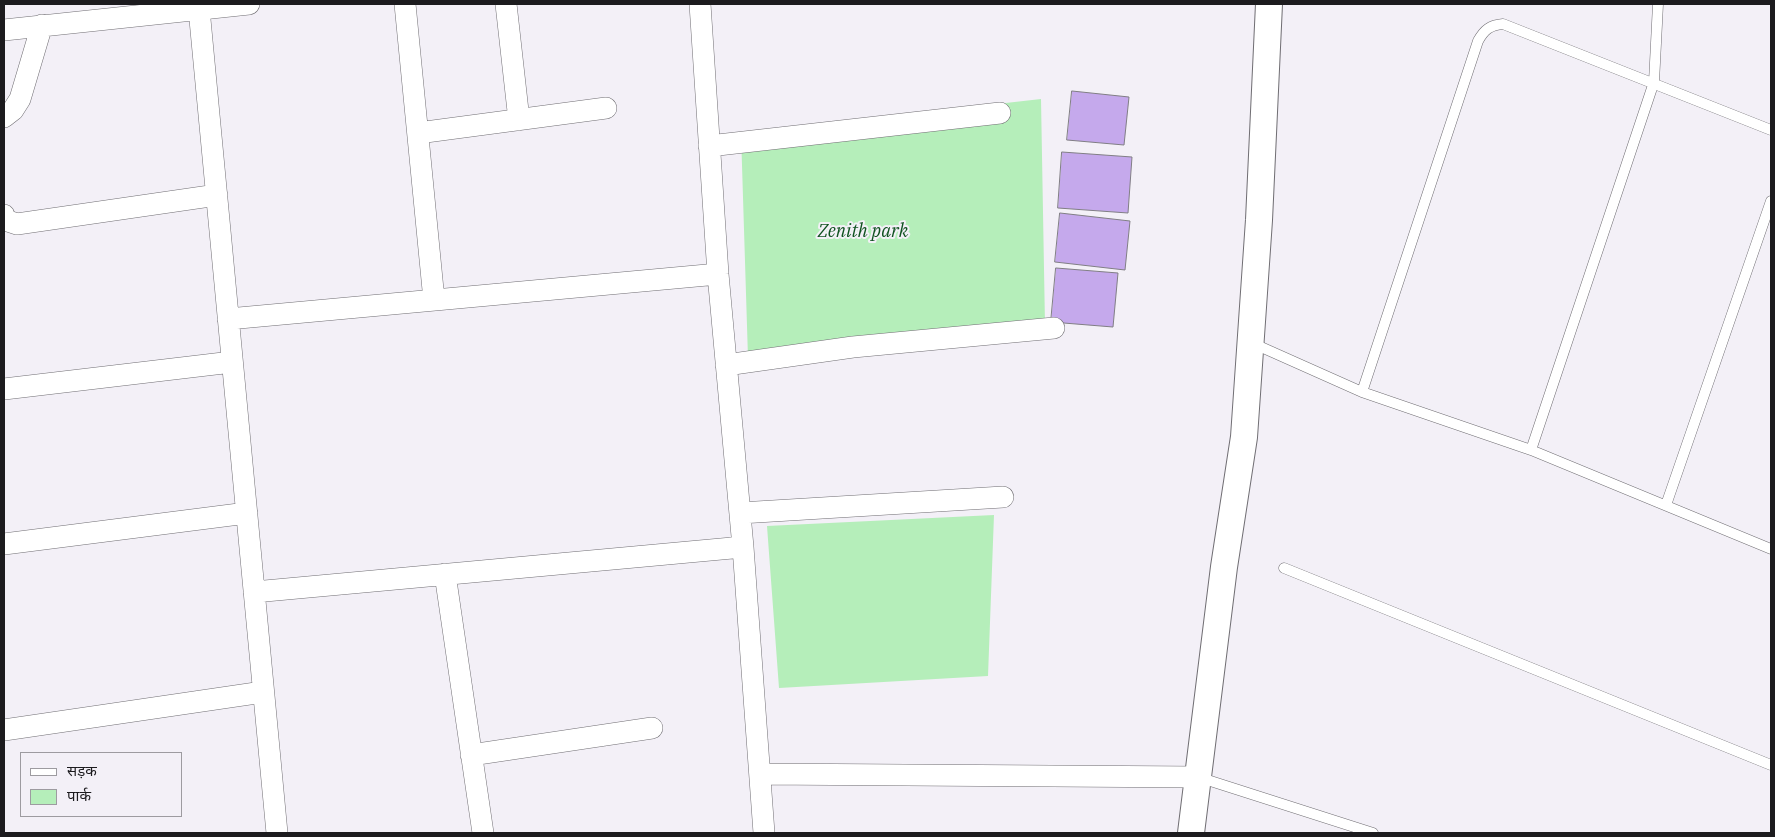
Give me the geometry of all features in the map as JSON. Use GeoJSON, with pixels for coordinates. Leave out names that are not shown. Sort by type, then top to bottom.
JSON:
{"type":"FeatureCollection","features":[{"type":"Feature","properties":{"kind":"street"},"geometry":{"type":"LineString","coordinates":[[4,30],[42,25],[98,11],[199,8],[249,4]]}},
{"type":"Feature","properties":{"kind":"street"},"geometry":{"type":"LineString","coordinates":[[405,4],[434,300]]}},
{"type":"Feature","properties":{"kind":"street"},"geometry":{"type":"LineString","coordinates":[[506,4],[519,120]]}},
{"type":"Feature","properties":{"kind":"street"},"geometry":{"type":"LineString","coordinates":[[700,4],[718,274],[743,547],[764,833]]}},
{"type":"Feature","properties":{"kind":"street"},"geometry":{"type":"LineString","coordinates":[[1192,833],[1224,567],[1244,437],[1252,343],[1269,4]]}},
{"type":"Feature","properties":{"kind":"street"},"geometry":{"type":"LineString","coordinates":[[199,8],[276,833]]}},
{"type":"Feature","properties":{"kind":"street"},"geometry":{"type":"LineString","coordinates":[[4,117],[13,110],[20,98],[42,25]]}},
{"type":"Feature","properties":{"kind":"street"},"geometry":{"type":"LineString","coordinates":[[418,133],[606,108]]}},
{"type":"Feature","properties":{"kind":"street"},"geometry":{"type":"LineString","coordinates":[[709,146],[1000,112]]}},
{"type":"Feature","properties":{"kind":"street"},"geometry":{"type":"LineString","coordinates":[[4,216],[6,220],[17,224],[217,195]]}},
{"type":"Feature","properties":{"kind":"street"},"geometry":{"type":"LineString","coordinates":[[228,319],[718,274]]}},
{"type":"Feature","properties":{"kind":"street"},"geometry":{"type":"LineString","coordinates":[[726,365],[853,347],[1054,328]]}},
{"type":"Feature","properties":{"kind":"street"},"geometry":{"type":"LineString","coordinates":[[4,389],[232,362]]}},
{"type":"Feature","properties":{"kind":"street"},"geometry":{"type":"LineString","coordinates":[[740,513],[1003,497]]}},
{"type":"Feature","properties":{"kind":"street"},"geometry":{"type":"LineString","coordinates":[[4,542],[247,513]]}},
{"type":"Feature","properties":{"kind":"street"},"geometry":{"type":"LineString","coordinates":[[254,592],[743,547]]}},
{"type":"Feature","properties":{"kind":"street"},"geometry":{"type":"LineString","coordinates":[[445,574],[482,833]]}},
{"type":"Feature","properties":{"kind":"street"},"geometry":{"type":"LineString","coordinates":[[4,730],[263,692]]}},
{"type":"Feature","properties":{"kind":"street"},"geometry":{"type":"LineString","coordinates":[[472,755],[652,728]]}},
{"type":"Feature","properties":{"kind":"street"},"geometry":{"type":"LineString","coordinates":[[760,774],[1198,777]]}},
{"type":"Feature","properties":{"kind":"lane"},"geometry":{"type":"LineString","coordinates":[[1531,450],[1654,82],[1658,4]]}},
{"type":"Feature","properties":{"kind":"lane"},"geometry":{"type":"LineString","coordinates":[[1362,392],[1459,97],[1483,31],[1493,25],[1503,24],[1654,82],[1771,130]]}},
{"type":"Feature","properties":{"kind":"lane"},"geometry":{"type":"LineString","coordinates":[[1666,505],[1771,201]]}},
{"type":"Feature","properties":{"kind":"lane"},"geometry":{"type":"LineString","coordinates":[[1252,343],[1362,392],[1531,450],[1771,549]]}},
{"type":"Feature","properties":{"kind":"lane"},"geometry":{"type":"LineString","coordinates":[[1284,568],[1771,765]]}},
{"type":"Feature","properties":{"kind":"lane"},"geometry":{"type":"LineString","coordinates":[[1198,777],[1373,833]]}},
{"type":"Feature","properties":{"kind":"green space","name":"Zenith park"},"geometry":{"type":"Polygon","coordinates":[[[1041,99],[1045,325],[748,358],[741,133],[1041,99]]]}},
{"type":"Feature","properties":{"kind":"green space"},"geometry":{"type":"Polygon","coordinates":[[[994,515],[988,676],[779,688],[767,526],[994,515]]]}},
{"type":"Feature","properties":{"kind":"building"},"geometry":{"type":"Polygon","coordinates":[[[1072,91],[1129,97],[1124,145],[1067,140],[1072,91]]]}},
{"type":"Feature","properties":{"kind":"building"},"geometry":{"type":"Polygon","coordinates":[[[1062,152],[1132,157],[1128,213],[1058,208],[1062,152]]]}},
{"type":"Feature","properties":{"kind":"building"},"geometry":{"type":"Polygon","coordinates":[[[1060,213],[1130,221],[1125,270],[1055,262],[1060,213]]]}},
{"type":"Feature","properties":{"kind":"building"},"geometry":{"type":"Polygon","coordinates":[[[1056,268],[1118,273],[1113,327],[1051,322],[1056,268]]]}}]}
